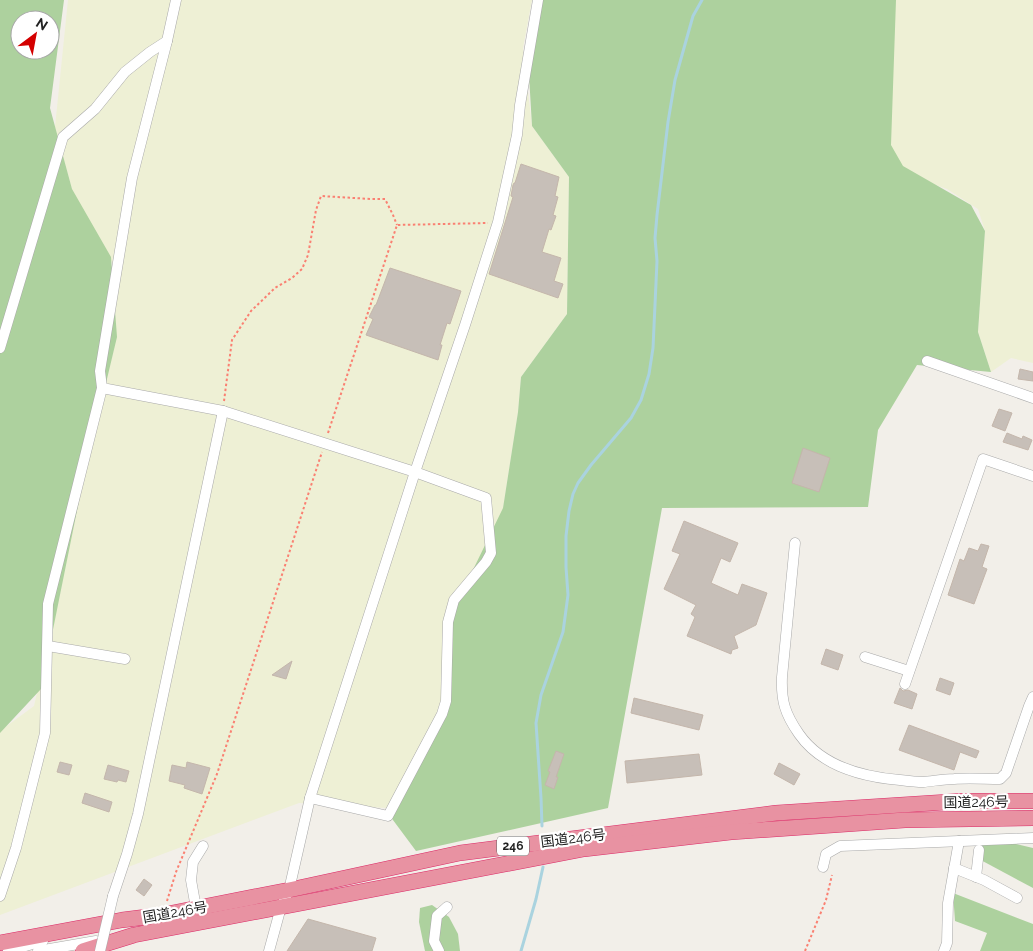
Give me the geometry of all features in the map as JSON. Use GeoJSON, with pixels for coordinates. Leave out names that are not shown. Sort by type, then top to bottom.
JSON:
{"type":"FeatureCollection","features":[{"type":"Feature","properties":{"kind":"highway","name":"国道246号"},"geometry":{"type":"LineString","coordinates":[[0,943],[122,920],[162,915],[460,853],[766,814],[963,801],[1033,801]]}},
{"type":"Feature","properties":{"kind":"highway","name":"国道246号"},"geometry":{"type":"LineString","coordinates":[[83,951],[134,936],[584,849],[731,832],[886,821],[1033,818]]}},
{"type":"Feature","properties":{"kind":"street"},"geometry":{"type":"LineString","coordinates":[[0,896],[16,848],[45,733],[48,604],[102,388],[100,371],[132,178],[176,0]]}},
{"type":"Feature","properties":{"kind":"street"},"geometry":{"type":"LineString","coordinates":[[269,951],[281,907],[289,890],[310,798],[498,222],[517,134],[520,105],[538,0]]}},
{"type":"Feature","properties":{"kind":"street"},"geometry":{"type":"LineString","coordinates":[[0,348],[62,137],[95,109],[125,72],[167,41]]}},
{"type":"Feature","properties":{"kind":"street"},"geometry":{"type":"LineString","coordinates":[[927,361],[1033,398]]}},
{"type":"Feature","properties":{"kind":"street"},"geometry":{"type":"LineString","coordinates":[[102,388],[223,411],[415,472],[486,498],[491,553],[486,562],[454,600],[448,622],[446,701],[442,714],[388,816],[310,798]]}},
{"type":"Feature","properties":{"kind":"street"},"geometry":{"type":"LineString","coordinates":[[100,951],[113,896],[138,814],[223,411]]}},
{"type":"Feature","properties":{"kind":"street"},"geometry":{"type":"LineString","coordinates":[[905,684],[983,459],[1033,476]]}},
{"type":"Feature","properties":{"kind":"street"},"geometry":{"type":"LineString","coordinates":[[795,543],[782,692],[786,712],[792,724],[804,742],[827,760],[840,767],[864,775],[889,779],[922,782],[954,779],[1000,779],[1006,773],[1028,706],[1033,697]]}},
{"type":"Feature","properties":{"kind":"street"},"geometry":{"type":"LineString","coordinates":[[48,646],[125,659]]}},
{"type":"Feature","properties":{"kind":"street"},"geometry":{"type":"LineString","coordinates":[[864,656],[909,671]]}},
{"type":"Feature","properties":{"kind":"street"},"geometry":{"type":"LineString","coordinates":[[823,867],[826,854],[840,846],[1033,838]]}},
{"type":"Feature","properties":{"kind":"street"},"geometry":{"type":"LineString","coordinates":[[944,951],[947,943],[948,903],[960,841]]}},
{"type":"Feature","properties":{"kind":"street"},"geometry":{"type":"LineString","coordinates":[[196,908],[191,880],[193,862],[203,846]]}},
{"type":"Feature","properties":{"kind":"street"},"geometry":{"type":"LineString","coordinates":[[976,877],[979,850]]}},
{"type":"Feature","properties":{"kind":"street"},"geometry":{"type":"LineString","coordinates":[[954,868],[1017,898]]}},
{"type":"Feature","properties":{"kind":"street"},"geometry":{"type":"LineString","coordinates":[[439,951],[434,941],[437,916],[447,907]]}},
{"type":"Feature","properties":{"kind":"street"},"geometry":{"type":"LineString","coordinates":[[8,951],[122,920]]}},
{"type":"Feature","properties":{"kind":"street"},"geometry":{"type":"LineString","coordinates":[[38,951],[92,941],[134,936]]}},
{"type":"Feature","properties":{"kind":"path"},"geometry":{"type":"LineString","coordinates":[[162,915],[176,872],[217,774],[397,225],[385,199],[321,196],[316,210],[308,255],[302,269],[292,278],[275,288],[251,311],[232,340],[223,411]]}},
{"type":"Feature","properties":{"kind":"path"},"geometry":{"type":"LineString","coordinates":[[397,225],[498,222]]}},
{"type":"Feature","properties":{"kind":"path"},"geometry":{"type":"LineString","coordinates":[[806,951],[826,900],[832,875]]}},
{"type":"Feature","properties":{"kind":"green space"},"geometry":{"type":"Polygon","coordinates":[[[0,0],[64,0],[60,31],[60,10],[10,10],[10,60],[56,60],[50,108],[72,189],[111,257],[117,337],[85,471],[41,689],[0,733],[0,0]]]}},
{"type":"Feature","properties":{"kind":"green space"},"geometry":{"type":"Polygon","coordinates":[[[68,0],[532,0],[523,48],[532,126],[569,177],[567,314],[521,377],[518,412],[503,508],[443,711],[387,808],[299,803],[0,915],[0,731],[34,706],[61,590],[76,491],[114,349],[117,270],[77,208],[55,127],[68,0]]]}},
{"type":"Feature","properties":{"kind":"green space"},"geometry":{"type":"Polygon","coordinates":[[[543,0],[896,0],[891,145],[903,166],[971,205],[985,231],[978,332],[991,372],[917,365],[878,430],[868,507],[662,508],[608,808],[416,851],[390,816],[443,710],[454,609],[503,508],[518,412],[521,377],[567,314],[569,177],[532,126],[528,58],[543,0]]]}},
{"type":"Feature","properties":{"kind":"green space"},"geometry":{"type":"Polygon","coordinates":[[[890,0],[1033,0],[1033,363],[1011,358],[991,372],[978,332],[985,231],[978,209],[947,189],[913,177],[894,158],[888,135],[890,0]]]}},
{"type":"Feature","properties":{"kind":"green space"},"geometry":{"type":"Polygon","coordinates":[[[1007,842],[1033,848],[1033,888],[977,858],[981,845],[1007,842]]]}},
{"type":"Feature","properties":{"kind":"green space"},"geometry":{"type":"Polygon","coordinates":[[[953,893],[1033,924],[1033,951],[980,951],[987,933],[955,921],[953,893]]]}},
{"type":"Feature","properties":{"kind":"green space"},"geometry":{"type":"Polygon","coordinates":[[[432,905],[449,917],[458,934],[460,951],[425,951],[419,922],[420,908],[432,905]]]}},
{"type":"Feature","properties":{"kind":"building"},"geometry":{"type":"Polygon","coordinates":[[[521,164],[559,177],[555,196],[558,197],[553,215],[556,216],[551,230],[549,229],[542,252],[561,258],[554,281],[563,284],[558,298],[489,274],[513,197],[511,196],[513,185],[521,164]]]}},
{"type":"Feature","properties":{"kind":"building"},"geometry":{"type":"Polygon","coordinates":[[[390,268],[461,291],[450,324],[447,323],[440,345],[442,345],[438,360],[366,335],[373,319],[369,317],[376,305],[390,268]]]}},
{"type":"Feature","properties":{"kind":"building"},"geometry":{"type":"Polygon","coordinates":[[[1020,369],[1033,372],[1033,381],[1018,379],[1020,369]]]}},
{"type":"Feature","properties":{"kind":"building"},"geometry":{"type":"Polygon","coordinates":[[[999,409],[1012,413],[1005,431],[992,426],[999,409]]]}},
{"type":"Feature","properties":{"kind":"building"},"geometry":{"type":"Polygon","coordinates":[[[1007,433],[1022,439],[1023,436],[1032,440],[1028,450],[1003,442],[1007,433]]]}},
{"type":"Feature","properties":{"kind":"building"},"geometry":{"type":"Polygon","coordinates":[[[803,448],[830,458],[819,492],[792,483],[803,448]]]}},
{"type":"Feature","properties":{"kind":"building"},"geometry":{"type":"Polygon","coordinates":[[[684,521],[738,543],[730,562],[721,558],[711,583],[738,595],[742,584],[767,593],[756,625],[734,636],[738,648],[732,650],[731,654],[687,636],[695,617],[691,614],[696,605],[664,589],[680,554],[672,551],[684,521]]]}},
{"type":"Feature","properties":{"kind":"building"},"geometry":{"type":"Polygon","coordinates":[[[981,544],[989,546],[982,567],[987,569],[974,604],[948,595],[960,559],[964,561],[969,548],[978,551],[981,544]]]}},
{"type":"Feature","properties":{"kind":"building"},"geometry":{"type":"Polygon","coordinates":[[[826,649],[843,655],[838,670],[821,664],[826,649]]]}},
{"type":"Feature","properties":{"kind":"building"},"geometry":{"type":"Polygon","coordinates":[[[292,661],[286,679],[272,675],[292,661]]]}},
{"type":"Feature","properties":{"kind":"building"},"geometry":{"type":"Polygon","coordinates":[[[940,678],[954,683],[950,695],[936,690],[940,678]]]}},
{"type":"Feature","properties":{"kind":"building"},"geometry":{"type":"Polygon","coordinates":[[[900,688],[903,691],[908,690],[917,694],[912,709],[894,703],[900,688]]]}},
{"type":"Feature","properties":{"kind":"building"},"geometry":{"type":"Polygon","coordinates":[[[634,698],[703,715],[699,730],[631,713],[634,698]]]}},
{"type":"Feature","properties":{"kind":"building"},"geometry":{"type":"Polygon","coordinates":[[[909,725],[979,751],[976,758],[960,752],[954,770],[899,750],[909,725]]]}},
{"type":"Feature","properties":{"kind":"building"},"geometry":{"type":"Polygon","coordinates":[[[556,751],[564,754],[554,789],[545,785],[556,751]]]}},
{"type":"Feature","properties":{"kind":"building"},"geometry":{"type":"Polygon","coordinates":[[[699,754],[702,775],[627,783],[625,761],[699,754]]]}},
{"type":"Feature","properties":{"kind":"building"},"geometry":{"type":"Polygon","coordinates":[[[60,762],[72,765],[69,775],[57,772],[60,762]]]}},
{"type":"Feature","properties":{"kind":"building"},"geometry":{"type":"Polygon","coordinates":[[[187,762],[210,768],[202,794],[184,788],[185,785],[169,781],[172,765],[186,768],[187,762]]]}},
{"type":"Feature","properties":{"kind":"building"},"geometry":{"type":"Polygon","coordinates":[[[779,763],[800,774],[794,785],[774,774],[779,763]]]}},
{"type":"Feature","properties":{"kind":"building"},"geometry":{"type":"Polygon","coordinates":[[[108,765],[129,771],[126,782],[104,779],[108,765]]]}},
{"type":"Feature","properties":{"kind":"building"},"geometry":{"type":"Polygon","coordinates":[[[85,793],[112,802],[109,812],[82,803],[85,793]]]}},
{"type":"Feature","properties":{"kind":"building"},"geometry":{"type":"Polygon","coordinates":[[[144,879],[152,885],[144,896],[136,890],[144,879]]]}},
{"type":"Feature","properties":{"kind":"building"},"geometry":{"type":"Polygon","coordinates":[[[308,919],[376,938],[372,951],[287,951],[308,919]]]}},
{"type":"Feature","properties":{"kind":"waterway"},"geometry":{"type":"LineString","coordinates":[[542,826],[536,723],[541,695],[563,632],[568,595],[566,536],[569,511],[578,483],[631,418],[641,400],[649,374],[653,348],[657,261],[655,238],[668,122],[675,80],[693,16],[702,0]]}},
{"type":"Feature","properties":{"kind":"waterway"},"geometry":{"type":"LineString","coordinates":[[521,951],[543,867]]}}]}
